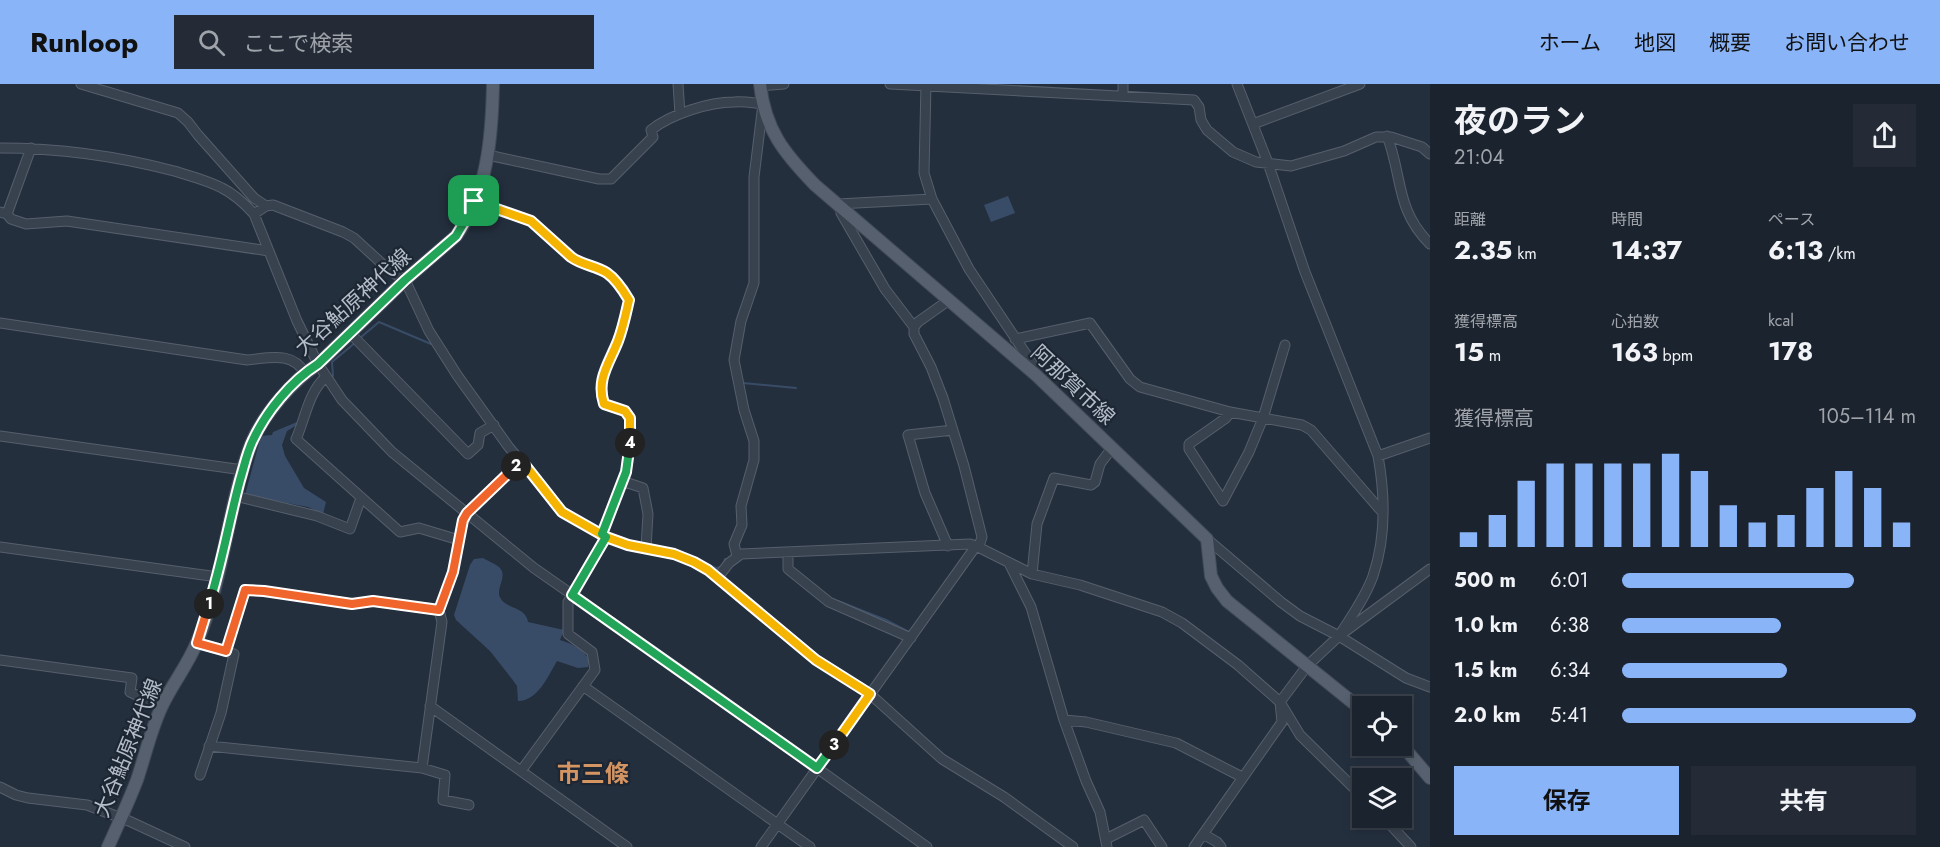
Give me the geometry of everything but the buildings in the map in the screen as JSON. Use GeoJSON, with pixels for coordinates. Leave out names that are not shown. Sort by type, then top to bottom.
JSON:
{"type":"FeatureCollection","features":[{"type":"Feature","properties":{"kind":"main road","name":"大谷鮎原神代線"},"geometry":{"type":"LineString","coordinates":[[108,847],[136,781],[161,707],[197,643],[218,577],[243,470],[259,428],[305,373],[318,364],[405,280],[456,236],[472,209],[488,154],[493,84]]}},
{"type":"Feature","properties":{"kind":"main road","name":"阿那賀市線"},"geometry":{"type":"LineString","coordinates":[[760,85],[763,104],[781,147],[815,185],[1036,375],[1208,539]]}},
{"type":"Feature","properties":{"kind":"main road"},"geometry":{"type":"LineString","coordinates":[[1208,539],[1211,576],[1222,595],[1238,611],[1352,703]]}},
{"type":"Feature","properties":{"kind":"main road"},"geometry":{"type":"LineString","coordinates":[[1411,756],[1430,778]]}},
{"type":"Feature","properties":{"kind":"street"},"geometry":{"type":"LineString","coordinates":[[81,84],[178,113],[254,198],[266,206]]}},
{"type":"Feature","properties":{"kind":"street"},"geometry":{"type":"LineString","coordinates":[[678,84],[680,114]]}},
{"type":"Feature","properties":{"kind":"street"},"geometry":{"type":"LineString","coordinates":[[760,85],[784,84]]}},
{"type":"Feature","properties":{"kind":"street"},"geometry":{"type":"LineString","coordinates":[[890,84],[1194,100],[1199,107],[1200,120],[1207,130],[1233,152],[1252,160],[1291,166],[1344,151],[1376,137],[1387,136],[1422,147],[1430,154]]}},
{"type":"Feature","properties":{"kind":"street"},"geometry":{"type":"LineString","coordinates":[[1123,96],[1124,84]]}},
{"type":"Feature","properties":{"kind":"street"},"geometry":{"type":"LineString","coordinates":[[1237,84],[1268,163],[1305,272],[1378,456],[1383,513],[1379,554],[1373,576],[1361,601],[1339,636]]}},
{"type":"Feature","properties":{"kind":"street"},"geometry":{"type":"LineString","coordinates":[[1253,124],[1360,84]]}},
{"type":"Feature","properties":{"kind":"street"},"geometry":{"type":"LineString","coordinates":[[926,85],[924,173],[932,199],[969,269],[1032,363],[1036,375]]}},
{"type":"Feature","properties":{"kind":"street"},"geometry":{"type":"LineString","coordinates":[[488,154],[590,177],[611,179],[653,137],[651,130],[661,122],[680,114],[723,103],[763,104],[754,177],[754,283],[741,321],[734,360],[744,410],[754,441],[754,460],[741,506],[741,525],[734,544],[737,556]]}},
{"type":"Feature","properties":{"kind":"street"},"geometry":{"type":"LineString","coordinates":[[1387,136],[1407,214],[1430,244]]}},
{"type":"Feature","properties":{"kind":"street"},"geometry":{"type":"LineString","coordinates":[[0,148],[31,148],[106,156],[152,165],[195,177],[223,188],[241,201],[254,214],[297,321],[318,364],[342,400],[392,452],[534,568],[927,847]]}},
{"type":"Feature","properties":{"kind":"street"},"geometry":{"type":"LineString","coordinates":[[31,148],[4,213],[11,219],[26,224],[67,221],[269,251]]}},
{"type":"Feature","properties":{"kind":"street"},"geometry":{"type":"LineString","coordinates":[[761,847],[980,543],[982,537],[964,466],[943,398],[931,367],[914,334],[914,327],[885,289],[841,213],[840,206],[932,199]]}},
{"type":"Feature","properties":{"kind":"street"},"geometry":{"type":"LineString","coordinates":[[474,201],[531,221],[577,261],[606,273],[623,289],[629,300],[621,330],[602,379],[600,392],[604,404],[625,411],[630,418],[626,472],[604,536],[568,602],[568,634],[592,652],[595,670],[521,771]]}},
{"type":"Feature","properties":{"kind":"street"},"geometry":{"type":"LineString","coordinates":[[254,214],[266,206],[273,205],[343,232],[366,247],[390,271],[405,280],[435,342],[478,406],[562,512],[604,536],[628,545],[674,554],[694,562],[718,577],[816,660],[870,694],[942,759],[1004,797],[1073,847]]}},
{"type":"Feature","properties":{"kind":"street"},"geometry":{"type":"LineString","coordinates":[[914,327],[949,300]]}},
{"type":"Feature","properties":{"kind":"street"},"geometry":{"type":"LineString","coordinates":[[0,323],[247,360],[285,357],[299,363],[305,373]]}},
{"type":"Feature","properties":{"kind":"street"},"geometry":{"type":"LineString","coordinates":[[1016,339],[1090,323],[1130,379],[1140,387],[1230,412],[1302,425],[1311,430],[1383,513]]}},
{"type":"Feature","properties":{"kind":"street"},"geometry":{"type":"LineString","coordinates":[[350,333],[468,454],[478,445],[480,433],[494,425]]}},
{"type":"Feature","properties":{"kind":"street"},"geometry":{"type":"LineString","coordinates":[[1230,412],[1226,418],[1189,444],[1223,501],[1249,452],[1263,418],[1285,345]]}},
{"type":"Feature","properties":{"kind":"street"},"geometry":{"type":"LineString","coordinates":[[326,377],[320,382],[296,440],[400,532],[419,528],[459,540]]}},
{"type":"Feature","properties":{"kind":"street"},"geometry":{"type":"LineString","coordinates":[[948,546],[925,493],[908,435],[953,430]]}},
{"type":"Feature","properties":{"kind":"street"},"geometry":{"type":"LineString","coordinates":[[0,436],[243,470]]}},
{"type":"Feature","properties":{"kind":"street"},"geometry":{"type":"LineString","coordinates":[[1378,456],[1430,438]]}},
{"type":"Feature","properties":{"kind":"street"},"geometry":{"type":"LineString","coordinates":[[1032,574],[1037,524],[1054,478],[1090,485],[1095,482],[1100,464],[1112,448]]}},
{"type":"Feature","properties":{"kind":"street"},"geometry":{"type":"LineString","coordinates":[[422,768],[442,622],[439,610],[453,572],[463,520],[467,513],[521,460]]}},
{"type":"Feature","properties":{"kind":"street"},"geometry":{"type":"LineString","coordinates":[[622,482],[643,488],[648,514],[646,548]]}},
{"type":"Feature","properties":{"kind":"street"},"geometry":{"type":"LineString","coordinates":[[236,496],[317,516],[350,529],[361,498]]}},
{"type":"Feature","properties":{"kind":"street"},"geometry":{"type":"LineString","coordinates":[[1208,539],[1300,616],[1339,636],[1406,678],[1430,687]]}},
{"type":"Feature","properties":{"kind":"street"},"geometry":{"type":"LineString","coordinates":[[718,577],[737,556],[970,544],[1032,574],[1080,585],[1172,617],[1238,665],[1280,702],[1300,735],[1352,786]]}},
{"type":"Feature","properties":{"kind":"street"},"geometry":{"type":"LineString","coordinates":[[0,547],[218,577]]}},
{"type":"Feature","properties":{"kind":"street"},"geometry":{"type":"LineString","coordinates":[[789,553],[789,569],[829,602],[911,638]]}},
{"type":"Feature","properties":{"kind":"street"},"geometry":{"type":"LineString","coordinates":[[1009,563],[1031,607],[1064,720],[1100,812],[1106,843],[1144,820],[1162,847]]}},
{"type":"Feature","properties":{"kind":"street"},"geometry":{"type":"LineString","coordinates":[[1194,847],[1282,722],[1280,702],[1307,666],[1339,636],[1430,569]]}},
{"type":"Feature","properties":{"kind":"street"},"geometry":{"type":"LineString","coordinates":[[226,651],[245,590],[352,604],[373,601],[439,610]]}},
{"type":"Feature","properties":{"kind":"street"},"geometry":{"type":"LineString","coordinates":[[197,643],[234,654],[221,713],[200,775]]}},
{"type":"Feature","properties":{"kind":"street"},"geometry":{"type":"LineString","coordinates":[[0,660],[132,678],[130,692],[161,707]]}},
{"type":"Feature","properties":{"kind":"street"},"geometry":{"type":"LineString","coordinates":[[583,686],[810,847]]}},
{"type":"Feature","properties":{"kind":"street"},"geometry":{"type":"LineString","coordinates":[[430,706],[627,847]]}},
{"type":"Feature","properties":{"kind":"street"},"geometry":{"type":"LineString","coordinates":[[1064,720],[1073,719],[1176,743],[1242,777]]}},
{"type":"Feature","properties":{"kind":"street"},"geometry":{"type":"LineString","coordinates":[[209,746],[422,768],[445,775],[443,800],[469,805]]}},
{"type":"Feature","properties":{"kind":"street"},"geometry":{"type":"LineString","coordinates":[[0,787],[28,798],[77,802],[185,847]]}},
{"type":"Feature","properties":{"kind":"street"},"geometry":{"type":"LineString","coordinates":[[1393,828],[1411,847]]}},
{"type":"Feature","properties":{"kind":"street"},"geometry":{"type":"LineString","coordinates":[[1203,834],[1221,847]]}},
{"type":"Feature","properties":{"kind":"water"},"geometry":{"type":"Polygon","coordinates":[[[1008,196],[1015,213],[991,222],[984,205],[1008,196]]]}},
{"type":"Feature","properties":{"kind":"water"},"geometry":{"type":"Polygon","coordinates":[[[297,422],[297,425],[287,431],[282,445],[285,456],[304,488],[326,502],[323,514],[308,507],[245,495],[261,436],[272,435],[273,432],[297,422]]]}},
{"type":"Feature","properties":{"kind":"water"},"geometry":{"type":"Polygon","coordinates":[[[483,558],[500,568],[502,572],[499,592],[501,599],[507,605],[524,613],[528,622],[564,630],[560,640],[583,652],[589,659],[588,667],[578,668],[557,661],[537,692],[525,700],[518,701],[517,686],[512,679],[490,651],[456,620],[454,615],[470,565],[474,559],[483,558]]]}},
{"type":"Feature","properties":{"kind":"waterway"},"geometry":{"type":"LineString","coordinates":[[360,338],[379,322],[431,344]]}},
{"type":"Feature","properties":{"kind":"waterway"},"geometry":{"type":"LineString","coordinates":[[333,376],[332,362],[356,342]]}},
{"type":"Feature","properties":{"kind":"waterway"},"geometry":{"type":"LineString","coordinates":[[743,383],[796,388]]}},
{"type":"Feature","properties":{"kind":"waterway"},"geometry":{"type":"LineString","coordinates":[[582,518],[601,529]]}},
{"type":"Feature","properties":{"kind":"waterway"},"geometry":{"type":"LineString","coordinates":[[705,563],[716,568],[722,567],[725,559]]}},
{"type":"Feature","properties":{"kind":"waterway"},"geometry":{"type":"LineString","coordinates":[[838,601],[909,632]]}},
{"type":"Feature","properties":{"kind":"district","name":"市三條"},"geometry":{"type":"Point","coordinates":[593,773]}},
{"type":"Feature","properties":{"kind":"route"},"geometry":{"type":"LineString","coordinates":[[474,201],[472,209],[456,236],[405,280],[318,364],[305,373],[259,428],[243,470],[218,577],[197,643],[226,651],[245,590],[352,604],[373,601],[439,610],[453,572],[463,520],[467,513],[521,460],[562,512],[606,537],[628,545],[674,554],[708,570],[816,660],[870,694],[817,768],[572,595],[606,537],[602,534],[626,472],[630,418],[625,411],[604,404],[600,392],[602,379],[616,345],[629,300],[623,289],[606,273],[571,257],[531,221],[474,201]]}}]}
